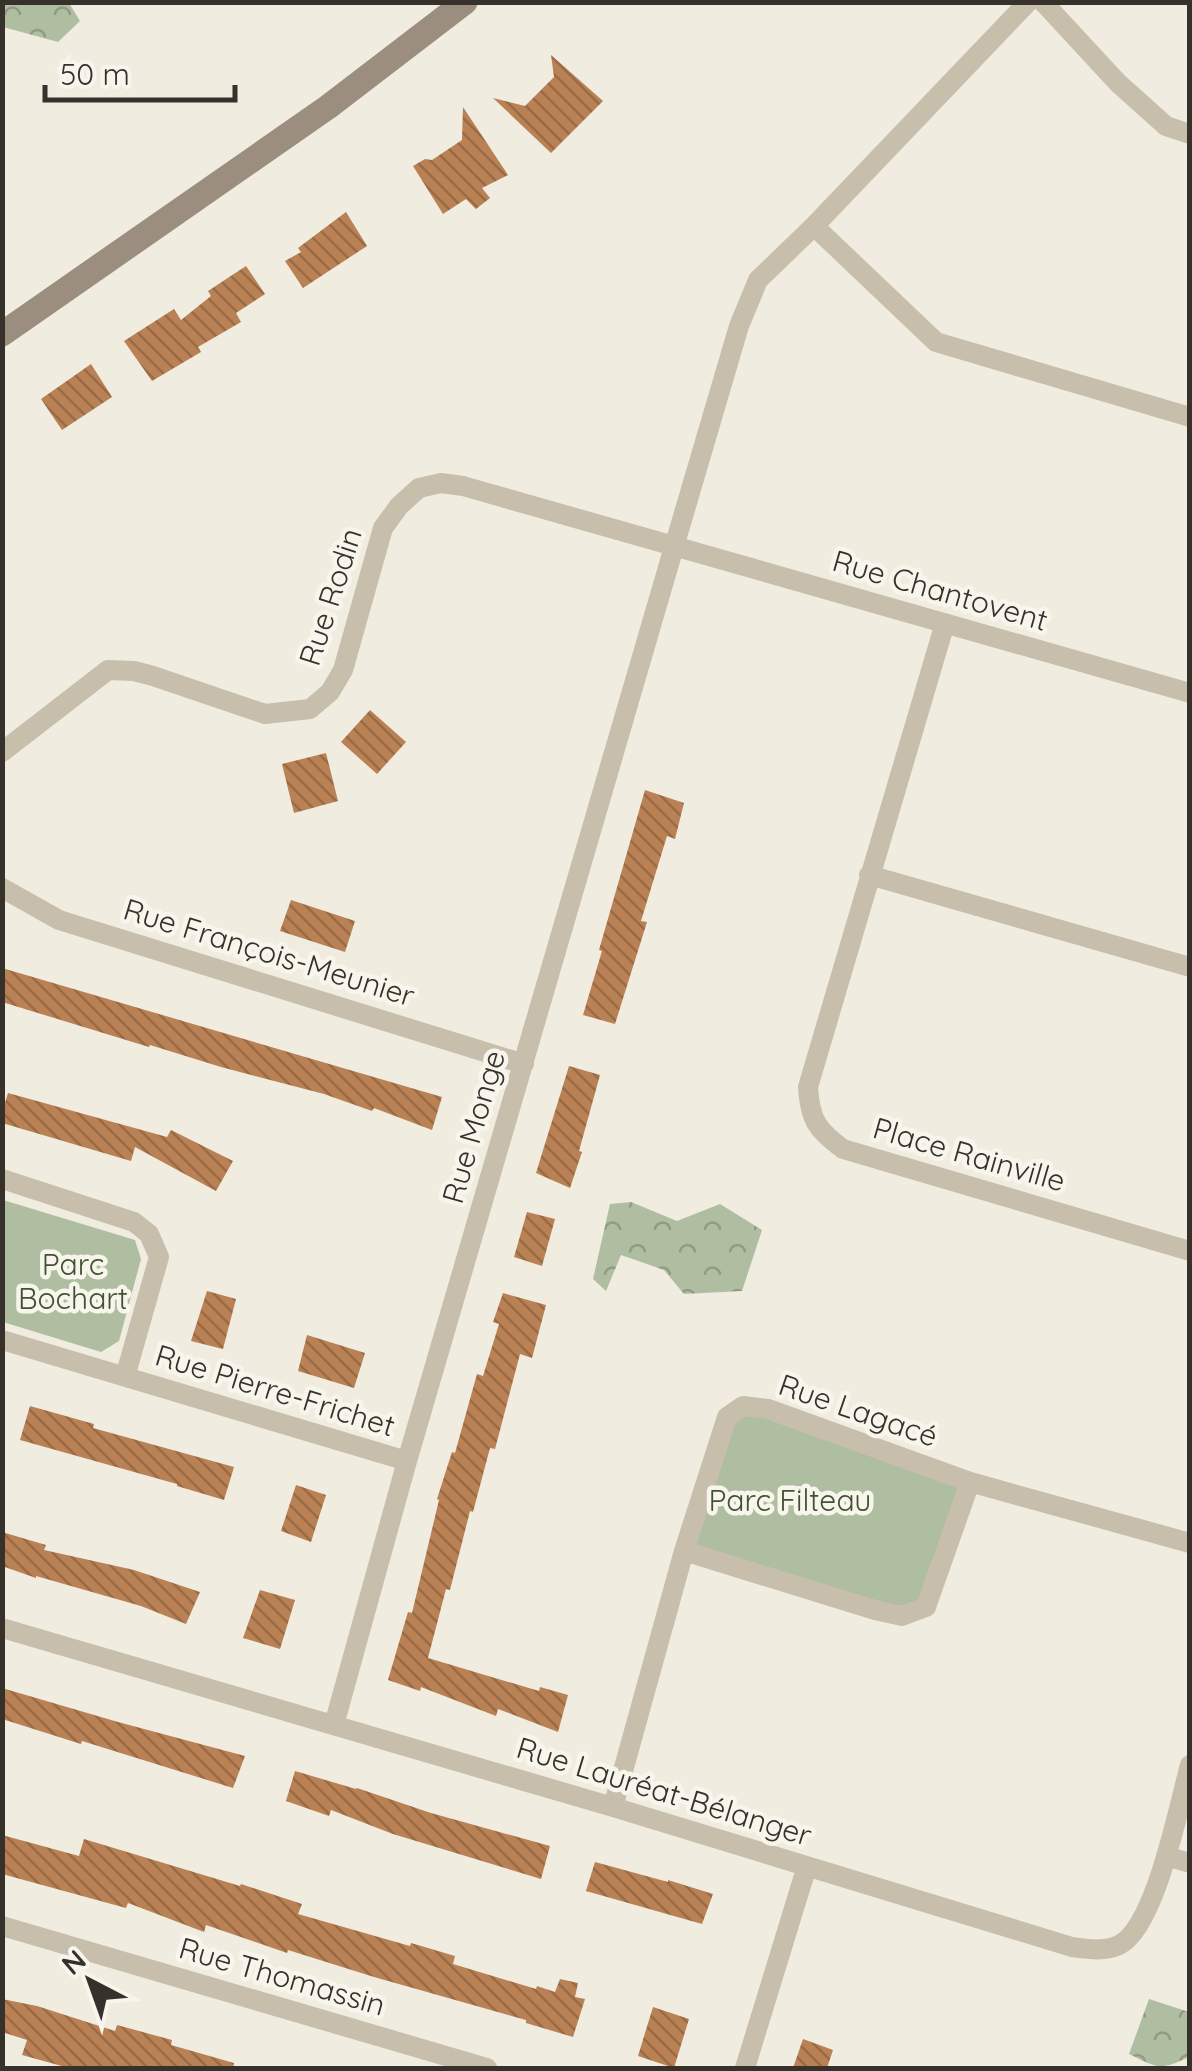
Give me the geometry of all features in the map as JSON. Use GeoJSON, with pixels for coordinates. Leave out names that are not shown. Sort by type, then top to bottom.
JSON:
{"type":"FeatureCollection","features":[{"type":"Feature","properties":{"kind":"main road"},"geometry":{"type":"LineString","coordinates":[[2,334],[328,107],[465,2]]}},
{"type":"Feature","properties":{"kind":"street","name":"Rue Monge"},"geometry":{"type":"LineString","coordinates":[[334,1725],[674,547],[740,326],[758,280],[1028,2]]}},
{"type":"Feature","properties":{"kind":"street"},"geometry":{"type":"LineString","coordinates":[[1043,2],[1118,84],[1166,126],[1190,134]]}},
{"type":"Feature","properties":{"kind":"street"},"geometry":{"type":"LineString","coordinates":[[814,226],[936,342],[1190,417]]}},
{"type":"Feature","properties":{"kind":"street","name":"Rue Rodin"},"geometry":{"type":"LineString","coordinates":[[2,752],[108,670],[153,676],[265,714],[310,709],[330,692],[344,670],[383,528],[418,488],[441,482],[464,486],[674,547]]}},
{"type":"Feature","properties":{"kind":"street","name":"Rue Chantovent"},"geometry":{"type":"LineString","coordinates":[[674,547],[1190,693]]}},
{"type":"Feature","properties":{"kind":"street","name":"Place Rainville"},"geometry":{"type":"LineString","coordinates":[[944,623],[808,1087],[815,1123],[843,1149],[1190,1251]]}},
{"type":"Feature","properties":{"kind":"street"},"geometry":{"type":"LineString","coordinates":[[869,876],[1190,966]]}},
{"type":"Feature","properties":{"kind":"street","name":"Rue François-Meunier"},"geometry":{"type":"LineString","coordinates":[[2,888],[58,920],[524,1064]]}},
{"type":"Feature","properties":{"kind":"street","name":"Rue Pierre-Frichet"},"geometry":{"type":"LineString","coordinates":[[2,1179],[134,1222],[149,1234],[159,1258],[125,1377]]}},
{"type":"Feature","properties":{"kind":"street","name":"Rue Pierre-Frichet"},"geometry":{"type":"LineString","coordinates":[[2,1340],[408,1462]]}},
{"type":"Feature","properties":{"kind":"street","name":"Rue Lagacé"},"geometry":{"type":"LineString","coordinates":[[613,1807],[684,1550],[727,1417],[743,1406],[768,1408],[970,1482],[1190,1543]]}},
{"type":"Feature","properties":{"kind":"street"},"geometry":{"type":"LineString","coordinates":[[684,1550],[902,1616],[926,1607],[970,1482]]}},
{"type":"Feature","properties":{"kind":"street","name":"Rue Lauréat-Bélanger"},"geometry":{"type":"LineString","coordinates":[[2,1628],[613,1807],[1072,1947],[1096,1950],[1120,1945],[1138,1927],[1166,1856],[1190,1764]]}},
{"type":"Feature","properties":{"kind":"street"},"geometry":{"type":"LineString","coordinates":[[1166,1856],[1190,1863]]}},
{"type":"Feature","properties":{"kind":"street"},"geometry":{"type":"LineString","coordinates":[[745,2068],[807,1866]]}},
{"type":"Feature","properties":{"kind":"street","name":"Rue Thomassin"},"geometry":{"type":"LineString","coordinates":[[2,1926],[487,2068]]}},
{"type":"Feature","properties":{"kind":"green space"},"geometry":{"type":"Polygon","coordinates":[[[2,3],[69,3],[80,21],[58,42],[3,27],[2,3]]]}},
{"type":"Feature","properties":{"kind":"green space","name":"Parc Bochart"},"geometry":{"type":"Polygon","coordinates":[[[3,1200],[135,1240],[141,1259],[119,1341],[101,1352],[3,1322],[3,1200]]]}},
{"type":"Feature","properties":{"kind":"green space"},"geometry":{"type":"Polygon","coordinates":[[[631,1202],[677,1221],[720,1204],[762,1230],[742,1291],[684,1294],[664,1270],[621,1255],[606,1291],[593,1279],[610,1204],[631,1202]]]}},
{"type":"Feature","properties":{"kind":"green space","name":"Parc Filteau"},"geometry":{"type":"Polygon","coordinates":[[[743,1406],[970,1482],[926,1607],[902,1616],[684,1551],[716,1455],[743,1406]]]}},
{"type":"Feature","properties":{"kind":"green space"},"geometry":{"type":"Polygon","coordinates":[[[1149,1999],[1189,2012],[1189,2057],[1159,2066],[1129,2054],[1149,1999]]]}},
{"type":"Feature","properties":{"kind":"building"},"geometry":{"type":"Polygon","coordinates":[[[551,55],[603,101],[551,153],[493,98],[525,106],[554,77],[551,55]]]}},
{"type":"Feature","properties":{"kind":"building"},"geometry":{"type":"Polygon","coordinates":[[[463,107],[508,175],[482,188],[490,198],[476,209],[466,199],[443,214],[413,166],[425,159],[432,160],[462,140],[463,107]]]}},
{"type":"Feature","properties":{"kind":"building"},"geometry":{"type":"Polygon","coordinates":[[[346,212],[367,246],[303,288],[285,261],[301,252],[298,248],[346,212]]]}},
{"type":"Feature","properties":{"kind":"building"},"geometry":{"type":"Polygon","coordinates":[[[246,266],[265,294],[236,313],[241,322],[152,381],[124,341],[174,309],[181,320],[211,296],[208,291],[246,266]]]}},
{"type":"Feature","properties":{"kind":"building"},"geometry":{"type":"Polygon","coordinates":[[[91,364],[112,397],[62,430],[41,399],[91,364]]]}},
{"type":"Feature","properties":{"kind":"building"},"geometry":{"type":"Polygon","coordinates":[[[370,710],[406,742],[377,774],[341,742],[370,710]]]}},
{"type":"Feature","properties":{"kind":"building"},"geometry":{"type":"Polygon","coordinates":[[[326,753],[338,801],[294,813],[282,764],[326,753]]]}},
{"type":"Feature","properties":{"kind":"building"},"geometry":{"type":"Polygon","coordinates":[[[645,790],[684,803],[675,839],[667,836],[641,921],[647,922],[615,1024],[583,1015],[645,790]]]}},
{"type":"Feature","properties":{"kind":"building"},"geometry":{"type":"Polygon","coordinates":[[[291,900],[355,921],[345,952],[280,931],[291,900]]]}},
{"type":"Feature","properties":{"kind":"building"},"geometry":{"type":"Polygon","coordinates":[[[2,968],[442,1097],[432,1130],[374,1108],[372,1111],[2,1002],[2,968]]]}},
{"type":"Feature","properties":{"kind":"building"},"geometry":{"type":"Polygon","coordinates":[[[569,1066],[600,1075],[570,1188],[536,1173],[569,1066]]]}},
{"type":"Feature","properties":{"kind":"building"},"geometry":{"type":"Polygon","coordinates":[[[8,1093],[167,1137],[171,1130],[233,1161],[216,1191],[135,1147],[131,1161],[2,1123],[8,1093]]]}},
{"type":"Feature","properties":{"kind":"building"},"geometry":{"type":"Polygon","coordinates":[[[527,1212],[555,1219],[542,1266],[514,1257],[527,1212]]]}},
{"type":"Feature","properties":{"kind":"building"},"geometry":{"type":"Polygon","coordinates":[[[207,1291],[236,1299],[223,1349],[191,1341],[207,1291]]]}},
{"type":"Feature","properties":{"kind":"building"},"geometry":{"type":"Polygon","coordinates":[[[503,1293],[546,1305],[532,1358],[520,1354],[495,1449],[490,1448],[428,1658],[539,1691],[540,1687],[568,1695],[558,1732],[498,1709],[496,1716],[421,1687],[420,1691],[388,1680],[408,1612],[412,1613],[437,1499],[452,1452],[455,1453],[477,1374],[483,1376],[499,1324],[493,1322],[503,1293]]]}},
{"type":"Feature","properties":{"kind":"building"},"geometry":{"type":"Polygon","coordinates":[[[307,1335],[365,1353],[354,1388],[298,1371],[307,1335]]]}},
{"type":"Feature","properties":{"kind":"building"},"geometry":{"type":"Polygon","coordinates":[[[30,1406],[94,1424],[93,1428],[234,1467],[224,1500],[20,1440],[30,1406]]]}},
{"type":"Feature","properties":{"kind":"building"},"geometry":{"type":"Polygon","coordinates":[[[296,1485],[326,1495],[311,1542],[281,1531],[296,1485]]]}},
{"type":"Feature","properties":{"kind":"building"},"geometry":{"type":"Polygon","coordinates":[[[2,1532],[46,1545],[44,1550],[134,1570],[200,1592],[186,1624],[141,1606],[2,1566],[2,1532]]]}},
{"type":"Feature","properties":{"kind":"building"},"geometry":{"type":"Polygon","coordinates":[[[260,1590],[295,1600],[280,1649],[243,1638],[260,1590]]]}},
{"type":"Feature","properties":{"kind":"building"},"geometry":{"type":"Polygon","coordinates":[[[2,1688],[245,1756],[233,1788],[2,1719],[2,1688]]]}},
{"type":"Feature","properties":{"kind":"building"},"geometry":{"type":"Polygon","coordinates":[[[295,1771],[550,1846],[541,1879],[393,1834],[331,1810],[329,1816],[286,1801],[295,1771]]]}},
{"type":"Feature","properties":{"kind":"building"},"geometry":{"type":"Polygon","coordinates":[[[2,1835],[79,1856],[84,1839],[302,1904],[298,1914],[455,1956],[453,1964],[536,1989],[537,1986],[555,1992],[560,1979],[578,1983],[575,1997],[585,1999],[573,2037],[288,1950],[287,1953],[206,1925],[204,1932],[128,1903],[126,1908],[2,1874],[2,1835]]]}},
{"type":"Feature","properties":{"kind":"building"},"geometry":{"type":"Polygon","coordinates":[[[595,1862],[713,1894],[702,1924],[586,1891],[595,1862]]]}},
{"type":"Feature","properties":{"kind":"building"},"geometry":{"type":"Polygon","coordinates":[[[2,1999],[115,2031],[117,2025],[172,2040],[171,2045],[234,2063],[233,2068],[69,2068],[22,2055],[27,2040],[2,2032],[2,1999]]]}},
{"type":"Feature","properties":{"kind":"building"},"geometry":{"type":"Polygon","coordinates":[[[653,2007],[689,2019],[674,2068],[638,2056],[653,2007]]]}},
{"type":"Feature","properties":{"kind":"building"},"geometry":{"type":"Polygon","coordinates":[[[803,2039],[833,2050],[827,2068],[793,2068],[803,2039]]]}}]}
